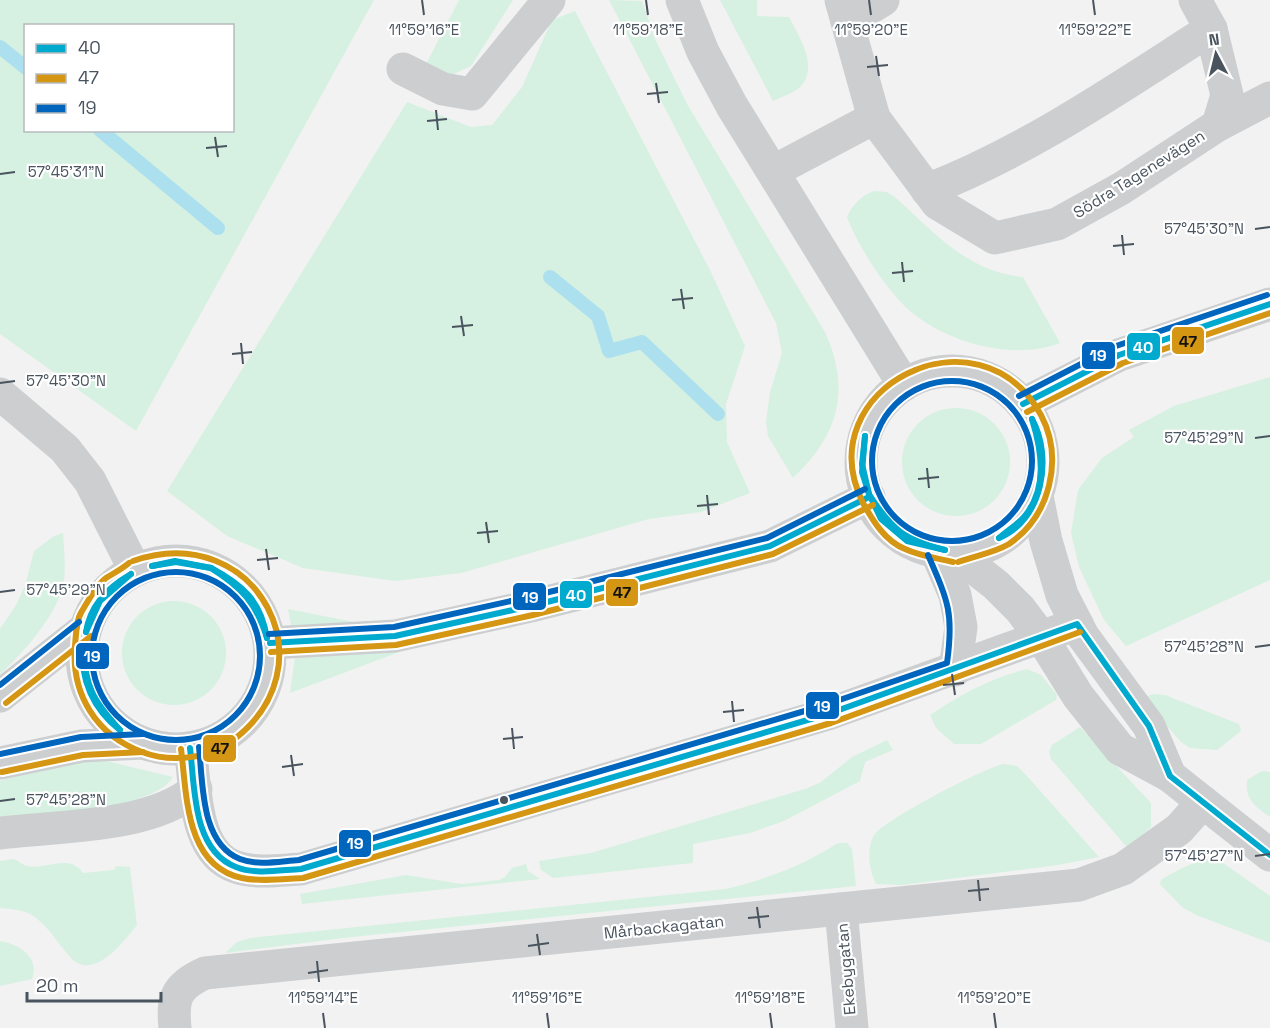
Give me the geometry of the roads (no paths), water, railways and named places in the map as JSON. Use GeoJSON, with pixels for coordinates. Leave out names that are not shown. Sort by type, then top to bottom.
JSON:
{"type":"FeatureCollection","features":[{"type":"Feature","properties":{"kind":"street"},"geometry":{"type":"LineString","coordinates":[[403,69],[443,89],[472,94],[549,0]]}},
{"type":"Feature","properties":{"kind":"street"},"geometry":{"type":"LineString","coordinates":[[682,0],[708,61],[732,106],[904,385]]}},
{"type":"Feature","properties":{"kind":"street"},"geometry":{"type":"LineString","coordinates":[[844,11],[883,0]]}},
{"type":"Feature","properties":{"kind":"street","name":"Södra Tagenevägen"},"geometry":{"type":"LineString","coordinates":[[844,11],[874,118],[937,203],[995,238],[1057,224],[1122,188],[1218,125],[1227,95],[1211,29],[1195,0]]}},
{"type":"Feature","properties":{"kind":"street"},"geometry":{"type":"LineString","coordinates":[[927,189],[956,178],[1048,130],[1211,29]]}},
{"type":"Feature","properties":{"kind":"street"},"geometry":{"type":"LineString","coordinates":[[1218,125],[1270,98]]}},
{"type":"Feature","properties":{"kind":"street"},"geometry":{"type":"LineString","coordinates":[[774,171],[874,118]]}},
{"type":"Feature","properties":{"kind":"street"},"geometry":{"type":"LineString","coordinates":[[1023,404],[1119,355],[1270,304]]}},
{"type":"Feature","properties":{"kind":"street"},"geometry":{"type":"LineString","coordinates":[[967,372],[998,383],[1023,404],[1035,425],[1042,448],[1042,480],[1037,496],[1018,525],[1004,536],[972,551],[946,552],[919,547],[889,527],[869,497],[862,466],[866,434],[880,406],[904,385],[935,373],[967,372]]}},
{"type":"Feature","properties":{"kind":"street"},"geometry":{"type":"LineString","coordinates":[[0,394],[65,449],[90,481],[135,570]]}},
{"type":"Feature","properties":{"kind":"street"},"geometry":{"type":"LineString","coordinates":[[1037,496],[1046,541],[1062,595],[1077,624],[1149,726],[1170,776]]}},
{"type":"Feature","properties":{"kind":"street"},"geometry":{"type":"LineString","coordinates":[[270,643],[395,636],[531,606],[770,546],[869,497]]}},
{"type":"Feature","properties":{"kind":"street"},"geometry":{"type":"LineString","coordinates":[[946,552],[996,585],[1042,638],[1078,696],[1120,749],[1170,776],[1270,855]]}},
{"type":"Feature","properties":{"kind":"street"},"geometry":{"type":"LineString","coordinates":[[946,552],[961,627],[955,670]]}},
{"type":"Feature","properties":{"kind":"street"},"geometry":{"type":"LineString","coordinates":[[0,763],[82,746],[143,744],[174,749],[190,748],[202,746],[224,736],[251,712],[267,679],[270,643],[258,609],[235,582],[220,571],[186,561],[150,563],[135,570],[110,588],[99,600],[85,629],[81,659],[88,690],[96,704],[116,728],[143,744]]}},
{"type":"Feature","properties":{"kind":"street"},"geometry":{"type":"LineString","coordinates":[[190,748],[202,829],[207,844],[220,859],[237,868],[301,869],[828,714],[1077,624]]}},
{"type":"Feature","properties":{"kind":"street"},"geometry":{"type":"LineString","coordinates":[[0,696],[85,629]]}},
{"type":"Feature","properties":{"kind":"street"},"geometry":{"type":"LineString","coordinates":[[0,833],[102,822],[162,810],[181,802],[196,789]]}},
{"type":"Feature","properties":{"kind":"street","name":"Mårbackagatan"},"geometry":{"type":"LineString","coordinates":[[175,1028],[173,1004],[179,991],[189,980],[205,973],[1079,885],[1123,869],[1179,829],[1203,802]]}},
{"type":"Feature","properties":{"kind":"street","name":"Ekebygatan"},"geometry":{"type":"LineString","coordinates":[[841,909],[852,1028]]}},
{"type":"Feature","properties":{"kind":"waterway"},"geometry":{"type":"LineString","coordinates":[[0,47],[24,66]]}},
{"type":"Feature","properties":{"kind":"waterway"},"geometry":{"type":"LineString","coordinates":[[102,132],[218,228]]}},
{"type":"Feature","properties":{"kind":"waterway"},"geometry":{"type":"LineString","coordinates":[[550,277],[598,316],[609,351],[642,342],[718,414]]}}]}
